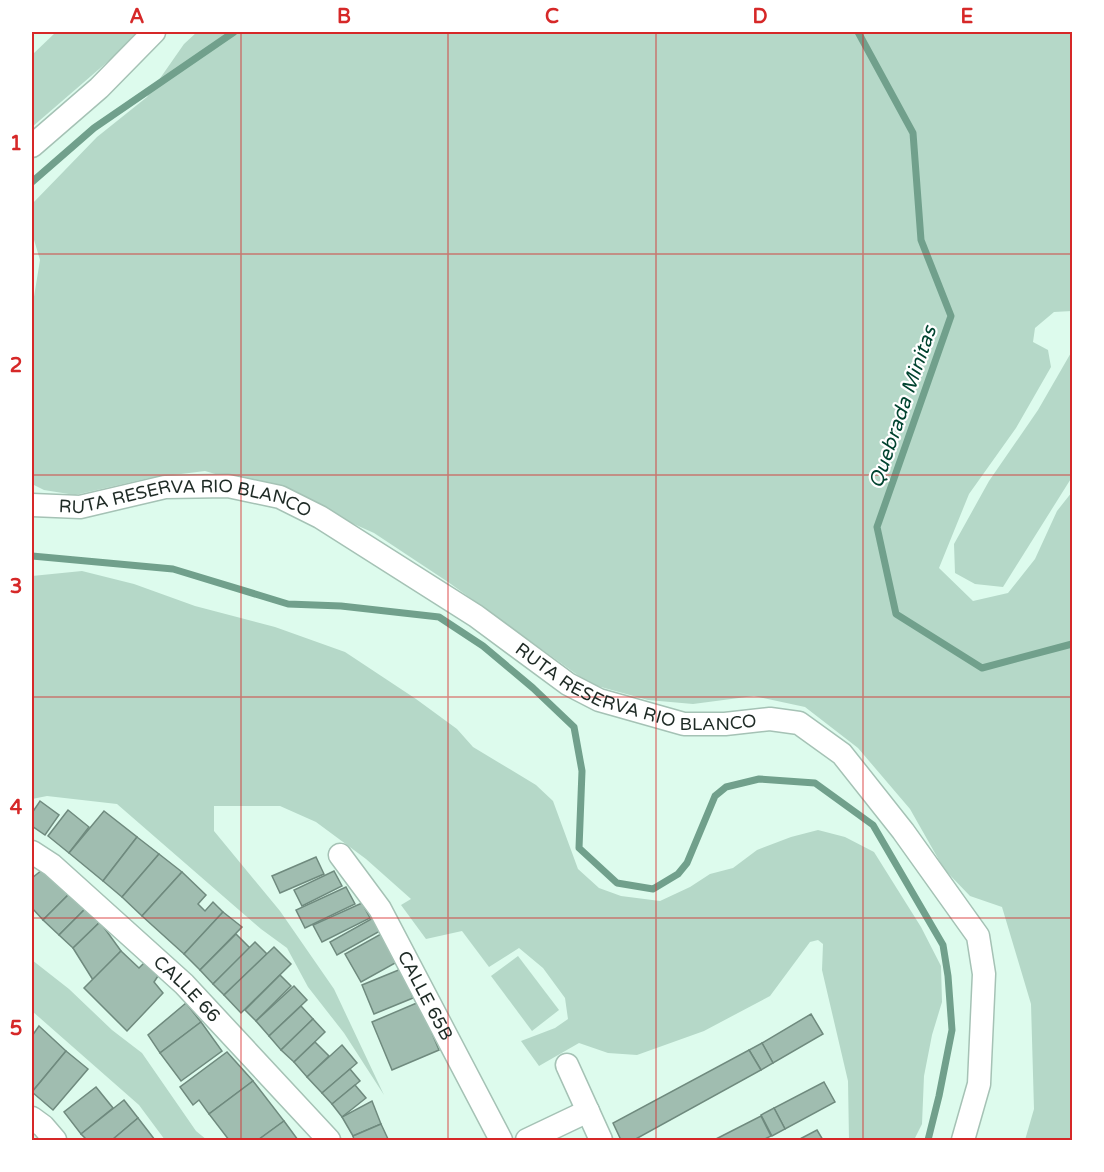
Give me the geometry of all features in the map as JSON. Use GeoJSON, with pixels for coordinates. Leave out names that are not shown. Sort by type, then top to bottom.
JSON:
{"type":"FeatureCollection","features":[{"type":"Feature","properties":{"kind":"street"},"geometry":{"type":"LineString","coordinates":[[32,146],[99,88],[154,32]]}},
{"type":"Feature","properties":{"kind":"street","name":"RUTA RESERVA RIO BLANCO"},"geometry":{"type":"LineString","coordinates":[[32,505],[80,507],[165,487],[228,486],[280,497],[320,518],[457,604],[568,684],[599,700],[684,723],[725,724],[771,719],[800,723],[842,754],[903,831],[978,936],[984,974],[979,1084],[963,1140]]}},
{"type":"Feature","properties":{"kind":"street","name":"CALLE 66"},"geometry":{"type":"LineString","coordinates":[[32,852],[52,865],[184,984],[329,1140]]}},
{"type":"Feature","properties":{"kind":"street","name":"CALLE 65B"},"geometry":{"type":"LineString","coordinates":[[340,855],[380,909],[501,1140]]}},
{"type":"Feature","properties":{"kind":"street"},"geometry":{"type":"LineString","coordinates":[[567,1065],[601,1140]]}},
{"type":"Feature","properties":{"kind":"street"},"geometry":{"type":"LineString","coordinates":[[527,1140],[588,1111]]}},
{"type":"Feature","properties":{"kind":"street"},"geometry":{"type":"LineString","coordinates":[[32,1118],[43,1126],[55,1140]]}},
{"type":"Feature","properties":{"kind":"green space"},"geometry":{"type":"Polygon","coordinates":[[[56,32],[142,32],[32,127],[32,55],[56,32]]]}},
{"type":"Feature","properties":{"kind":"green space"},"geometry":{"type":"Polygon","coordinates":[[[197,32],[1069,32],[1072,35],[1072,311],[1054,312],[1035,328],[1033,342],[1048,350],[1051,367],[1016,428],[969,494],[939,568],[973,601],[1008,593],[1035,559],[1057,511],[1072,492],[1072,1140],[1025,1140],[1034,1109],[1031,1004],[1002,907],[970,896],[944,869],[910,809],[858,748],[805,707],[754,696],[693,704],[648,700],[590,684],[448,582],[374,533],[291,496],[205,471],[149,478],[75,495],[44,490],[32,484],[32,309],[40,260],[32,233],[32,204],[97,137],[147,97],[184,44],[197,32]]]}},
{"type":"Feature","properties":{"kind":"green space"},"geometry":{"type":"Polygon","coordinates":[[[1072,351],[1072,477],[1003,587],[975,584],[955,573],[954,544],[989,481],[1038,410],[1072,351]]]}},
{"type":"Feature","properties":{"kind":"green space"},"geometry":{"type":"Polygon","coordinates":[[[82,571],[134,584],[195,606],[275,627],[345,652],[457,729],[473,747],[536,785],[553,801],[578,869],[599,888],[621,896],[660,901],[690,887],[710,874],[733,868],[757,850],[818,830],[845,837],[874,852],[921,927],[941,966],[942,1002],[932,1035],[924,1076],[922,1124],[914,1140],[849,1140],[848,1081],[822,970],[823,944],[818,940],[810,942],[770,996],[704,1031],[637,1055],[608,1053],[579,1043],[539,1066],[521,1041],[555,1028],[568,1019],[565,998],[543,968],[519,948],[489,967],[462,931],[426,939],[401,905],[411,899],[366,859],[316,822],[280,806],[214,806],[214,831],[280,911],[334,989],[384,1095],[344,1033],[308,987],[287,948],[261,929],[117,804],[47,796],[32,799],[32,576],[82,571]]]}},
{"type":"Feature","properties":{"kind":"green space"},"geometry":{"type":"Polygon","coordinates":[[[518,956],[559,1010],[532,1031],[491,976],[518,956]]]}},
{"type":"Feature","properties":{"kind":"green space"},"geometry":{"type":"Polygon","coordinates":[[[32,960],[69,989],[112,1030],[142,1053],[196,1131],[207,1140],[165,1140],[139,1105],[32,1011],[32,960]]]}},
{"type":"Feature","properties":{"kind":"building"},"geometry":{"type":"Polygon","coordinates":[[[40,801],[59,815],[45,835],[32,826],[32,813],[40,801]]]}},
{"type":"Feature","properties":{"kind":"building"},"geometry":{"type":"Polygon","coordinates":[[[68,810],[89,827],[69,853],[48,836],[68,810]]]}},
{"type":"Feature","properties":{"kind":"building"},"geometry":{"type":"Polygon","coordinates":[[[104,811],[137,837],[103,881],[69,853],[104,811]]]}},
{"type":"Feature","properties":{"kind":"building"},"geometry":{"type":"Polygon","coordinates":[[[137,837],[159,854],[122,897],[103,881],[137,837]]]}},
{"type":"Feature","properties":{"kind":"building"},"geometry":{"type":"Polygon","coordinates":[[[159,854],[182,872],[142,916],[122,897],[159,854]]]}},
{"type":"Feature","properties":{"kind":"building"},"geometry":{"type":"Polygon","coordinates":[[[316,857],[324,874],[280,893],[272,876],[316,857]]]}},
{"type":"Feature","properties":{"kind":"building"},"geometry":{"type":"Polygon","coordinates":[[[42,870],[70,893],[43,920],[32,908],[32,878],[42,870]]]}},
{"type":"Feature","properties":{"kind":"building"},"geometry":{"type":"Polygon","coordinates":[[[334,871],[342,886],[302,906],[294,890],[334,871]]]}},
{"type":"Feature","properties":{"kind":"building"},"geometry":{"type":"Polygon","coordinates":[[[182,872],[206,895],[198,904],[205,911],[213,902],[223,912],[184,954],[142,916],[182,872]]]}},
{"type":"Feature","properties":{"kind":"building"},"geometry":{"type":"Polygon","coordinates":[[[346,887],[355,904],[305,928],[296,910],[346,887]]]}},
{"type":"Feature","properties":{"kind":"building"},"geometry":{"type":"Polygon","coordinates":[[[70,893],[86,908],[59,935],[43,920],[70,893]]]}},
{"type":"Feature","properties":{"kind":"building"},"geometry":{"type":"Polygon","coordinates":[[[362,903],[370,918],[322,942],[313,925],[362,903]]]}},
{"type":"Feature","properties":{"kind":"building"},"geometry":{"type":"Polygon","coordinates":[[[86,908],[100,922],[73,948],[59,935],[86,908]]]}},
{"type":"Feature","properties":{"kind":"building"},"geometry":{"type":"Polygon","coordinates":[[[223,912],[242,927],[200,970],[184,954],[223,912]]]}},
{"type":"Feature","properties":{"kind":"building"},"geometry":{"type":"Polygon","coordinates":[[[373,918],[380,931],[337,955],[330,942],[373,918]]]}},
{"type":"Feature","properties":{"kind":"building"},"geometry":{"type":"Polygon","coordinates":[[[100,922],[121,951],[93,980],[73,948],[100,922]]]}},
{"type":"Feature","properties":{"kind":"building"},"geometry":{"type":"Polygon","coordinates":[[[236,934],[250,948],[213,984],[200,970],[236,934]]]}},
{"type":"Feature","properties":{"kind":"building"},"geometry":{"type":"Polygon","coordinates":[[[381,934],[397,962],[361,982],[345,954],[381,934]]]}},
{"type":"Feature","properties":{"kind":"building"},"geometry":{"type":"Polygon","coordinates":[[[255,942],[267,954],[224,995],[213,984],[255,942]]]}},
{"type":"Feature","properties":{"kind":"building"},"geometry":{"type":"Polygon","coordinates":[[[274,947],[291,964],[241,1013],[224,995],[274,947]]]}},
{"type":"Feature","properties":{"kind":"building"},"geometry":{"type":"Polygon","coordinates":[[[121,951],[139,968],[144,963],[158,976],[154,982],[163,993],[127,1031],[84,988],[121,951]]]}},
{"type":"Feature","properties":{"kind":"building"},"geometry":{"type":"Polygon","coordinates":[[[401,969],[413,998],[374,1014],[362,985],[401,969]]]}},
{"type":"Feature","properties":{"kind":"building"},"geometry":{"type":"Polygon","coordinates":[[[280,975],[291,986],[256,1021],[245,1010],[280,975]]]}},
{"type":"Feature","properties":{"kind":"building"},"geometry":{"type":"Polygon","coordinates":[[[294,986],[307,1000],[269,1036],[256,1021],[294,986]]]}},
{"type":"Feature","properties":{"kind":"building"},"geometry":{"type":"Polygon","coordinates":[[[419,1002],[439,1050],[392,1070],[372,1022],[419,1002]]]}},
{"type":"Feature","properties":{"kind":"building"},"geometry":{"type":"Polygon","coordinates":[[[186,1003],[201,1022],[160,1053],[148,1035],[186,1003]]]}},
{"type":"Feature","properties":{"kind":"building"},"geometry":{"type":"Polygon","coordinates":[[[301,1006],[313,1019],[281,1050],[269,1036],[301,1006]]]}},
{"type":"Feature","properties":{"kind":"building"},"geometry":{"type":"Polygon","coordinates":[[[811,1014],[823,1034],[773,1063],[762,1043],[811,1014]]]}},
{"type":"Feature","properties":{"kind":"building"},"geometry":{"type":"Polygon","coordinates":[[[313,1019],[325,1032],[294,1062],[281,1050],[313,1019]]]}},
{"type":"Feature","properties":{"kind":"building"},"geometry":{"type":"Polygon","coordinates":[[[201,1022],[222,1051],[181,1081],[160,1053],[201,1022]]]}},
{"type":"Feature","properties":{"kind":"building"},"geometry":{"type":"Polygon","coordinates":[[[39,1026],[66,1051],[32,1092],[32,1036],[39,1026]]]}},
{"type":"Feature","properties":{"kind":"building"},"geometry":{"type":"Polygon","coordinates":[[[315,1042],[329,1056],[307,1077],[294,1062],[315,1042]]]}},
{"type":"Feature","properties":{"kind":"building"},"geometry":{"type":"Polygon","coordinates":[[[762,1043],[773,1063],[761,1070],[749,1050],[762,1043]]]}},
{"type":"Feature","properties":{"kind":"building"},"geometry":{"type":"Polygon","coordinates":[[[342,1045],[357,1063],[322,1093],[307,1077],[342,1045]]]}},
{"type":"Feature","properties":{"kind":"building"},"geometry":{"type":"Polygon","coordinates":[[[749,1050],[761,1070],[634,1140],[621,1140],[613,1123],[749,1050]]]}},
{"type":"Feature","properties":{"kind":"building"},"geometry":{"type":"Polygon","coordinates":[[[66,1051],[88,1069],[53,1110],[32,1092],[66,1051]]]}},
{"type":"Feature","properties":{"kind":"building"},"geometry":{"type":"Polygon","coordinates":[[[227,1052],[253,1081],[209,1114],[199,1100],[193,1105],[180,1087],[227,1052]]]}},
{"type":"Feature","properties":{"kind":"building"},"geometry":{"type":"Polygon","coordinates":[[[350,1069],[360,1081],[332,1104],[322,1093],[350,1069]]]}},
{"type":"Feature","properties":{"kind":"building"},"geometry":{"type":"Polygon","coordinates":[[[253,1081],[284,1121],[258,1140],[229,1140],[209,1114],[253,1081]]]}},
{"type":"Feature","properties":{"kind":"building"},"geometry":{"type":"Polygon","coordinates":[[[824,1082],[835,1102],[785,1129],[774,1108],[824,1082]]]}},
{"type":"Feature","properties":{"kind":"building"},"geometry":{"type":"Polygon","coordinates":[[[355,1085],[366,1098],[342,1117],[332,1104],[355,1085]]]}},
{"type":"Feature","properties":{"kind":"building"},"geometry":{"type":"Polygon","coordinates":[[[96,1087],[113,1108],[81,1134],[64,1112],[96,1087]]]}},
{"type":"Feature","properties":{"kind":"building"},"geometry":{"type":"Polygon","coordinates":[[[124,1100],[138,1118],[112,1140],[87,1140],[81,1134],[124,1100]]]}},
{"type":"Feature","properties":{"kind":"building"},"geometry":{"type":"Polygon","coordinates":[[[372,1101],[381,1124],[353,1136],[342,1117],[372,1101]]]}},
{"type":"Feature","properties":{"kind":"building"},"geometry":{"type":"Polygon","coordinates":[[[774,1108],[785,1129],[772,1136],[761,1115],[774,1108]]]}},
{"type":"Feature","properties":{"kind":"building"},"geometry":{"type":"Polygon","coordinates":[[[761,1116],[771,1136],[763,1140],[714,1140],[761,1116]]]}},
{"type":"Feature","properties":{"kind":"building"},"geometry":{"type":"Polygon","coordinates":[[[138,1118],[155,1140],[112,1140],[138,1118]]]}},
{"type":"Feature","properties":{"kind":"building"},"geometry":{"type":"Polygon","coordinates":[[[284,1121],[298,1140],[258,1140],[284,1121]]]}},
{"type":"Feature","properties":{"kind":"building"},"geometry":{"type":"Polygon","coordinates":[[[381,1124],[388,1139],[354,1140],[353,1136],[381,1124]]]}},
{"type":"Feature","properties":{"kind":"building"},"geometry":{"type":"Polygon","coordinates":[[[817,1130],[823,1140],[798,1140],[817,1130]]]}},
{"type":"Feature","properties":{"kind":"waterway","name":"Quebrada Minitas"},"geometry":{"type":"LineString","coordinates":[[32,182],[94,128],[234,32]]}},
{"type":"Feature","properties":{"kind":"waterway","name":"Quebrada Minitas"},"geometry":{"type":"LineString","coordinates":[[858,32],[913,133],[921,240],[951,316],[877,527],[896,614],[982,668],[1072,644]]}},
{"type":"Feature","properties":{"kind":"waterway"},"geometry":{"type":"LineString","coordinates":[[32,556],[173,569],[288,604],[341,606],[439,617],[483,646],[533,688],[574,727],[582,771],[579,848],[617,883],[653,889],[678,874],[687,863],[715,796],[726,787],[759,779],[815,783],[873,825],[943,945],[952,1030],[928,1140]]}}]}
